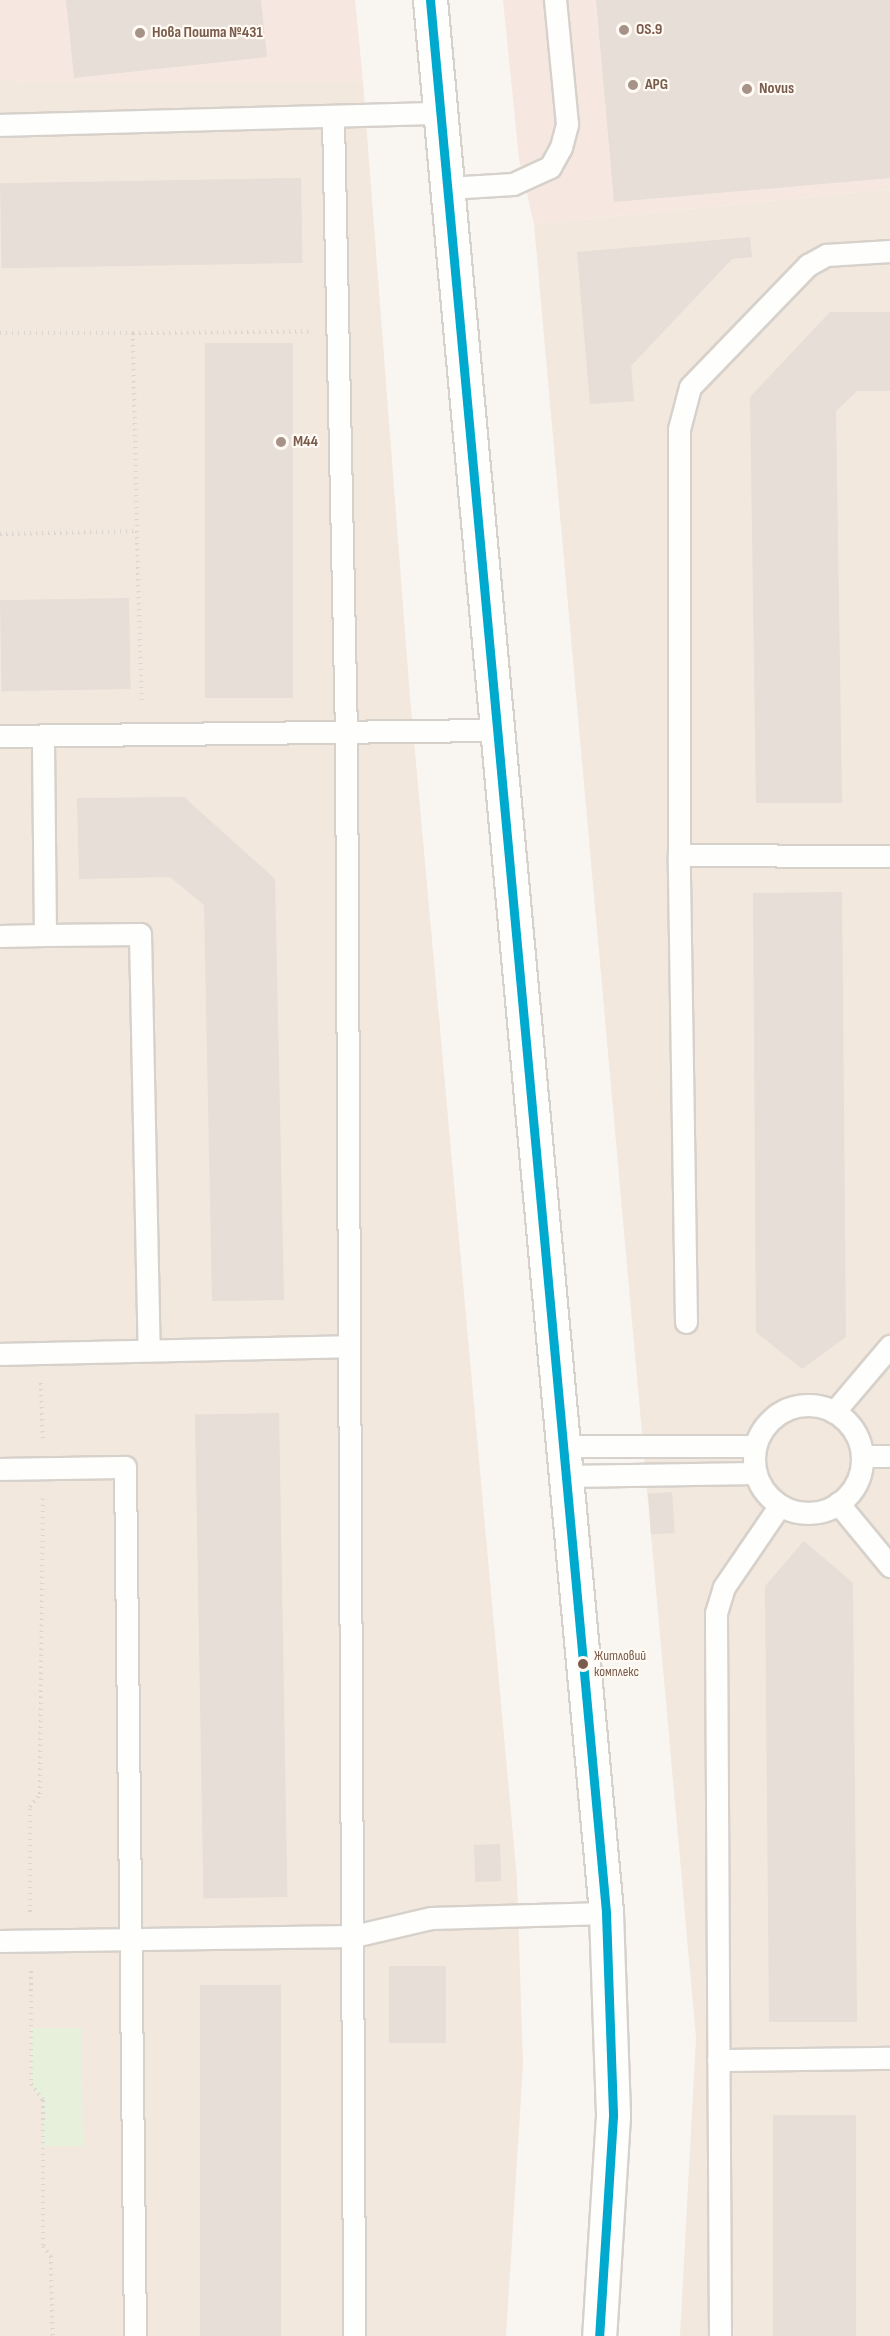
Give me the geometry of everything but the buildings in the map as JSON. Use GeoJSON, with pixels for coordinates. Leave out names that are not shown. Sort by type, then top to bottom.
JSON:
{"type":"FeatureCollection","features":[{"type":"Feature","properties":{"kind":"street"},"geometry":{"type":"LineString","coordinates":[[430,0],[606,1913],[614,2116],[599,2336]]}},
{"type":"Feature","properties":{"kind":"lane"},"geometry":{"type":"LineString","coordinates":[[447,188],[513,184],[550,167],[561,147],[567,124],[555,0]]}},
{"type":"Feature","properties":{"kind":"lane"},"geometry":{"type":"LineString","coordinates":[[0,125],[333,120],[440,113]]}},
{"type":"Feature","properties":{"kind":"lane"},"geometry":{"type":"LineString","coordinates":[[333,120],[346,733],[347,1346],[354,1936],[354,2336]]}},
{"type":"Feature","properties":{"kind":"lane"},"geometry":{"type":"LineString","coordinates":[[686,1322],[679,855],[679,429],[690,387],[808,265],[826,255],[890,251]]}},
{"type":"Feature","properties":{"kind":"lane"},"geometry":{"type":"LineString","coordinates":[[0,736],[497,730]]}},
{"type":"Feature","properties":{"kind":"lane"},"geometry":{"type":"LineString","coordinates":[[43,736],[45,935]]}},
{"type":"Feature","properties":{"kind":"lane"},"geometry":{"type":"LineString","coordinates":[[679,855],[890,856]]}},
{"type":"Feature","properties":{"kind":"lane"},"geometry":{"type":"LineString","coordinates":[[0,936],[140,934],[149,1350]]}},
{"type":"Feature","properties":{"kind":"lane"},"geometry":{"type":"LineString","coordinates":[[0,1354],[347,1346]]}},
{"type":"Feature","properties":{"kind":"lane"},"geometry":{"type":"LineString","coordinates":[[834,1412],[890,1346]]}},
{"type":"Feature","properties":{"kind":"lane"},"geometry":{"type":"LineString","coordinates":[[805,1404],[834,1412],[854,1428],[862,1456],[857,1482],[838,1503],[813,1513],[780,1505],[767,1494],[756,1473],[755,1446],[762,1430],[788,1408],[805,1404]]}},
{"type":"Feature","properties":{"kind":"lane"},"geometry":{"type":"LineString","coordinates":[[565,1461],[755,1446]]}},
{"type":"Feature","properties":{"kind":"lane"},"geometry":{"type":"LineString","coordinates":[[862,1456],[890,1456]]}},
{"type":"Feature","properties":{"kind":"lane"},"geometry":{"type":"LineString","coordinates":[[565,1461],[756,1473]]}},
{"type":"Feature","properties":{"kind":"lane"},"geometry":{"type":"LineString","coordinates":[[0,1469],[125,1467],[133,1940],[135,2336]]}},
{"type":"Feature","properties":{"kind":"lane"},"geometry":{"type":"LineString","coordinates":[[838,1503],[890,1566]]}},
{"type":"Feature","properties":{"kind":"lane"},"geometry":{"type":"LineString","coordinates":[[720,2336],[716,1612],[724,1587],[780,1505]]}},
{"type":"Feature","properties":{"kind":"lane"},"geometry":{"type":"LineString","coordinates":[[0,1941],[354,1936],[430,1918],[606,1913]]}},
{"type":"Feature","properties":{"kind":"lane"},"geometry":{"type":"LineString","coordinates":[[718,2060],[890,2058]]}},
{"type":"Feature","properties":{"kind":"path"},"geometry":{"type":"LineString","coordinates":[[0,333],[339,330]]}},
{"type":"Feature","properties":{"kind":"path"},"geometry":{"type":"LineString","coordinates":[[133,333],[143,735]]}},
{"type":"Feature","properties":{"kind":"path"},"geometry":{"type":"LineString","coordinates":[[0,534],[137,531]]}},
{"type":"Feature","properties":{"kind":"path"},"geometry":{"type":"LineString","coordinates":[[40,1353],[43,1469],[40,1794],[30,1807],[31,2084],[43,2100],[43,2246],[51,2256],[52,2336]]}},
{"type":"Feature","properties":{"kind":"shaded area"},"geometry":{"type":"Polygon","coordinates":[[[0,0],[355,0],[363,82],[20,82],[0,77],[0,0]]]}},
{"type":"Feature","properties":{"kind":"shaded area","name":"Novus"},"geometry":{"type":"Polygon","coordinates":[[[503,0],[890,0],[890,189],[534,224],[519,159],[503,0]]]}},
{"type":"Feature","properties":{"kind":"shaded area"},"geometry":{"type":"Polygon","coordinates":[[[0,77],[20,82],[363,82],[410,697],[517,1880],[523,2064],[506,2336],[0,2336],[0,77]]]}},
{"type":"Feature","properties":{"kind":"shaded area"},"geometry":{"type":"Polygon","coordinates":[[[890,189],[890,2336],[680,2336],[696,2038],[534,224],[890,189]]]}},
{"type":"Feature","properties":{"kind":"green space"},"geometry":{"type":"Polygon","coordinates":[[[31,2028],[81,2028],[83,2146],[43,2146],[43,2100],[31,2084],[31,2028]]]}},
{"type":"Feature","properties":{"kind":"transit line"},"geometry":{"type":"LineString","coordinates":[[430,0],[606,1913],[613,2116],[599,2336]]}},
{"type":"Feature","properties":{"kind":"place","name":"OS.9"},"geometry":{"type":"Point","coordinates":[624,30]}},
{"type":"Feature","properties":{"kind":"place","name":"Нова Пошта №431"},"geometry":{"type":"Point","coordinates":[140,33]}},
{"type":"Feature","properties":{"kind":"place","name":"APG"},"geometry":{"type":"Point","coordinates":[633,85]}},
{"type":"Feature","properties":{"kind":"place","name":"Novus"},"geometry":{"type":"Point","coordinates":[747,89]}},
{"type":"Feature","properties":{"kind":"place","name":"M44"},"geometry":{"type":"Point","coordinates":[281,442]}},
{"type":"Feature","properties":{"kind":"place","name":"Житловий комплекс"},"geometry":{"type":"Point","coordinates":[583,1664]}}]}
